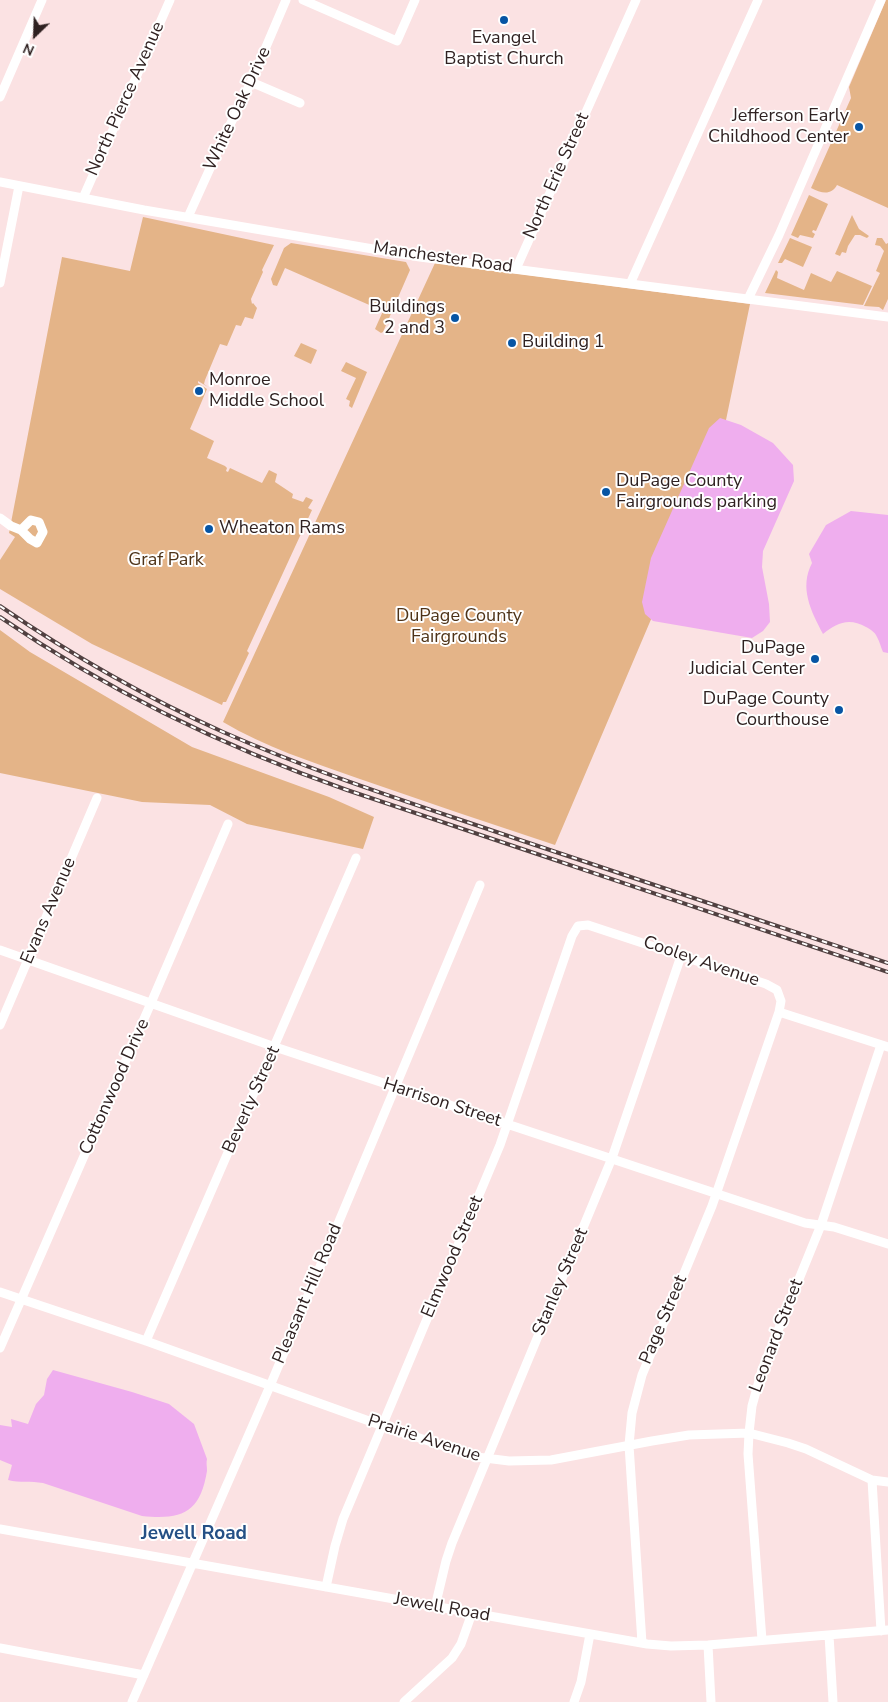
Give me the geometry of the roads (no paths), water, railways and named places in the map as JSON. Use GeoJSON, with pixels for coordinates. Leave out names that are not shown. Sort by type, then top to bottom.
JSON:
{"type":"FeatureCollection","features":[{"type":"Feature","properties":{"kind":"street"},"geometry":{"type":"LineString","coordinates":[[0,97],[42,0]]}},
{"type":"Feature","properties":{"kind":"street","name":"North Pierce Avenue"},"geometry":{"type":"LineString","coordinates":[[83,198],[170,0]]}},
{"type":"Feature","properties":{"kind":"street","name":"White Oak Drive"},"geometry":{"type":"LineString","coordinates":[[188,217],[226,131],[251,82],[286,0]]}},
{"type":"Feature","properties":{"kind":"street"},"geometry":{"type":"LineString","coordinates":[[303,0],[397,41],[415,0]]}},
{"type":"Feature","properties":{"kind":"street","name":"North Erie Street"},"geometry":{"type":"LineString","coordinates":[[516,269],[636,0]]}},
{"type":"Feature","properties":{"kind":"street"},"geometry":{"type":"LineString","coordinates":[[630,284],[758,0]]}},
{"type":"Feature","properties":{"kind":"street"},"geometry":{"type":"LineString","coordinates":[[748,299],[779,236],[881,0]]}},
{"type":"Feature","properties":{"kind":"street"},"geometry":{"type":"LineString","coordinates":[[251,82],[300,102]]}},
{"type":"Feature","properties":{"kind":"street","name":"Manchester Road"},"geometry":{"type":"LineString","coordinates":[[0,182],[420,257],[888,317]]}},
{"type":"Feature","properties":{"kind":"street"},"geometry":{"type":"LineString","coordinates":[[0,282],[19,186]]}},
{"type":"Feature","properties":{"kind":"street"},"geometry":{"type":"LineString","coordinates":[[0,518],[21,530]]}},
{"type":"Feature","properties":{"kind":"street","name":"Evans Avenue"},"geometry":{"type":"LineString","coordinates":[[0,1025],[97,798]]}},
{"type":"Feature","properties":{"kind":"street","name":"Cottonwood Drive"},"geometry":{"type":"LineString","coordinates":[[0,1348],[228,824]]}},
{"type":"Feature","properties":{"kind":"street","name":"Beverly Street"},"geometry":{"type":"LineString","coordinates":[[146,1341],[356,858]]}},
{"type":"Feature","properties":{"kind":"street","name":"Pleasant Hill Road"},"geometry":{"type":"LineString","coordinates":[[132,1702],[270,1386],[480,885]]}},
{"type":"Feature","properties":{"kind":"street","name":"Cooley Avenue"},"geometry":{"type":"LineString","coordinates":[[578,926],[588,924],[766,984],[777,990],[781,1001],[779,1012]]}},
{"type":"Feature","properties":{"kind":"street","name":"Elmwood Street"},"geometry":{"type":"LineString","coordinates":[[326,1587],[341,1525],[500,1145],[567,948],[578,926]]}},
{"type":"Feature","properties":{"kind":"street","name":"Harrison Street"},"geometry":{"type":"LineString","coordinates":[[0,950],[275,1047],[805,1223],[834,1227],[888,1244]]}},
{"type":"Feature","properties":{"kind":"street","name":"Stanley Street"},"geometry":{"type":"LineString","coordinates":[[435,1606],[452,1543],[612,1158],[681,956]]}},
{"type":"Feature","properties":{"kind":"street"},"geometry":{"type":"LineString","coordinates":[[779,1012],[885,1046]]}},
{"type":"Feature","properties":{"kind":"street","name":"Page Street"},"geometry":{"type":"LineString","coordinates":[[642,1643],[629,1445],[632,1412],[642,1375],[716,1193],[779,1012]]}},
{"type":"Feature","properties":{"kind":"street","name":"Leonard Street"},"geometry":{"type":"LineString","coordinates":[[762,1640],[748,1454],[753,1400],[762,1370],[821,1225],[885,1046]]}},
{"type":"Feature","properties":{"kind":"street","name":"Prairie Avenue"},"geometry":{"type":"LineString","coordinates":[[0,1292],[146,1341],[382,1426],[487,1460],[551,1460],[689,1435],[749,1432],[806,1449],[872,1480],[888,1482]]}},
{"type":"Feature","properties":{"kind":"street"},"geometry":{"type":"LineString","coordinates":[[872,1480],[884,1631]]}},
{"type":"Feature","properties":{"kind":"street","name":"Jewell Road"},"geometry":{"type":"LineString","coordinates":[[0,1529],[642,1643],[671,1646],[708,1645],[884,1631]]}},
{"type":"Feature","properties":{"kind":"street"},"geometry":{"type":"LineString","coordinates":[[404,1702],[443,1667],[458,1650],[472,1613]]}},
{"type":"Feature","properties":{"kind":"street"},"geometry":{"type":"LineString","coordinates":[[574,1702],[590,1634]]}},
{"type":"Feature","properties":{"kind":"street"},"geometry":{"type":"LineString","coordinates":[[829,1635],[833,1702]]}},
{"type":"Feature","properties":{"kind":"street"},"geometry":{"type":"LineString","coordinates":[[708,1645],[711,1702]]}},
{"type":"Feature","properties":{"kind":"street"},"geometry":{"type":"LineString","coordinates":[[0,1648],[144,1675]]}},
{"type":"Feature","properties":{"kind":"railway"},"geometry":{"type":"LineString","coordinates":[[0,606],[81,658],[165,704],[223,732],[295,762],[888,963]]}},
{"type":"Feature","properties":{"kind":"railway"},"geometry":{"type":"LineString","coordinates":[[0,617],[82,669],[125,693],[212,736],[301,773],[888,972]]}},
{"type":"Feature","properties":{"kind":"place","name":"Evangel Baptist Church"},"geometry":{"type":"Point","coordinates":[504,20]}},
{"type":"Feature","properties":{"kind":"place","name":"Jefferson Early Childhood Center"},"geometry":{"type":"Point","coordinates":[859,127]}},
{"type":"Feature","properties":{"kind":"place","name":"Buildings 2 and 3"},"geometry":{"type":"Point","coordinates":[455,318]}},
{"type":"Feature","properties":{"kind":"place","name":"Building 1"},"geometry":{"type":"Point","coordinates":[512,343]}},
{"type":"Feature","properties":{"kind":"place","name":"Monroe Middle School"},"geometry":{"type":"Point","coordinates":[199,391]}},
{"type":"Feature","properties":{"kind":"place","name":"DuPage County Fairgrounds parking"},"geometry":{"type":"Point","coordinates":[606,492]}},
{"type":"Feature","properties":{"kind":"place","name":"Wheaton Rams"},"geometry":{"type":"Point","coordinates":[209,529]}},
{"type":"Feature","properties":{"kind":"place","name":"DuPage Judicial Center"},"geometry":{"type":"Point","coordinates":[815,659]}},
{"type":"Feature","properties":{"kind":"place","name":"DuPage County Courthouse"},"geometry":{"type":"Point","coordinates":[839,710]}},
{"type":"Feature","properties":{"kind":"district","name":"Jewell Road"},"geometry":{"type":"Point","coordinates":[194,1534]}},
{"type":"Feature","properties":{"kind":"park label","name":"Graf Park"},"geometry":{"type":"Point","coordinates":[166,561]}},
{"type":"Feature","properties":{"kind":"park label","name":"DuPage County Fairgrounds"},"geometry":{"type":"Point","coordinates":[459,628]}}]}
